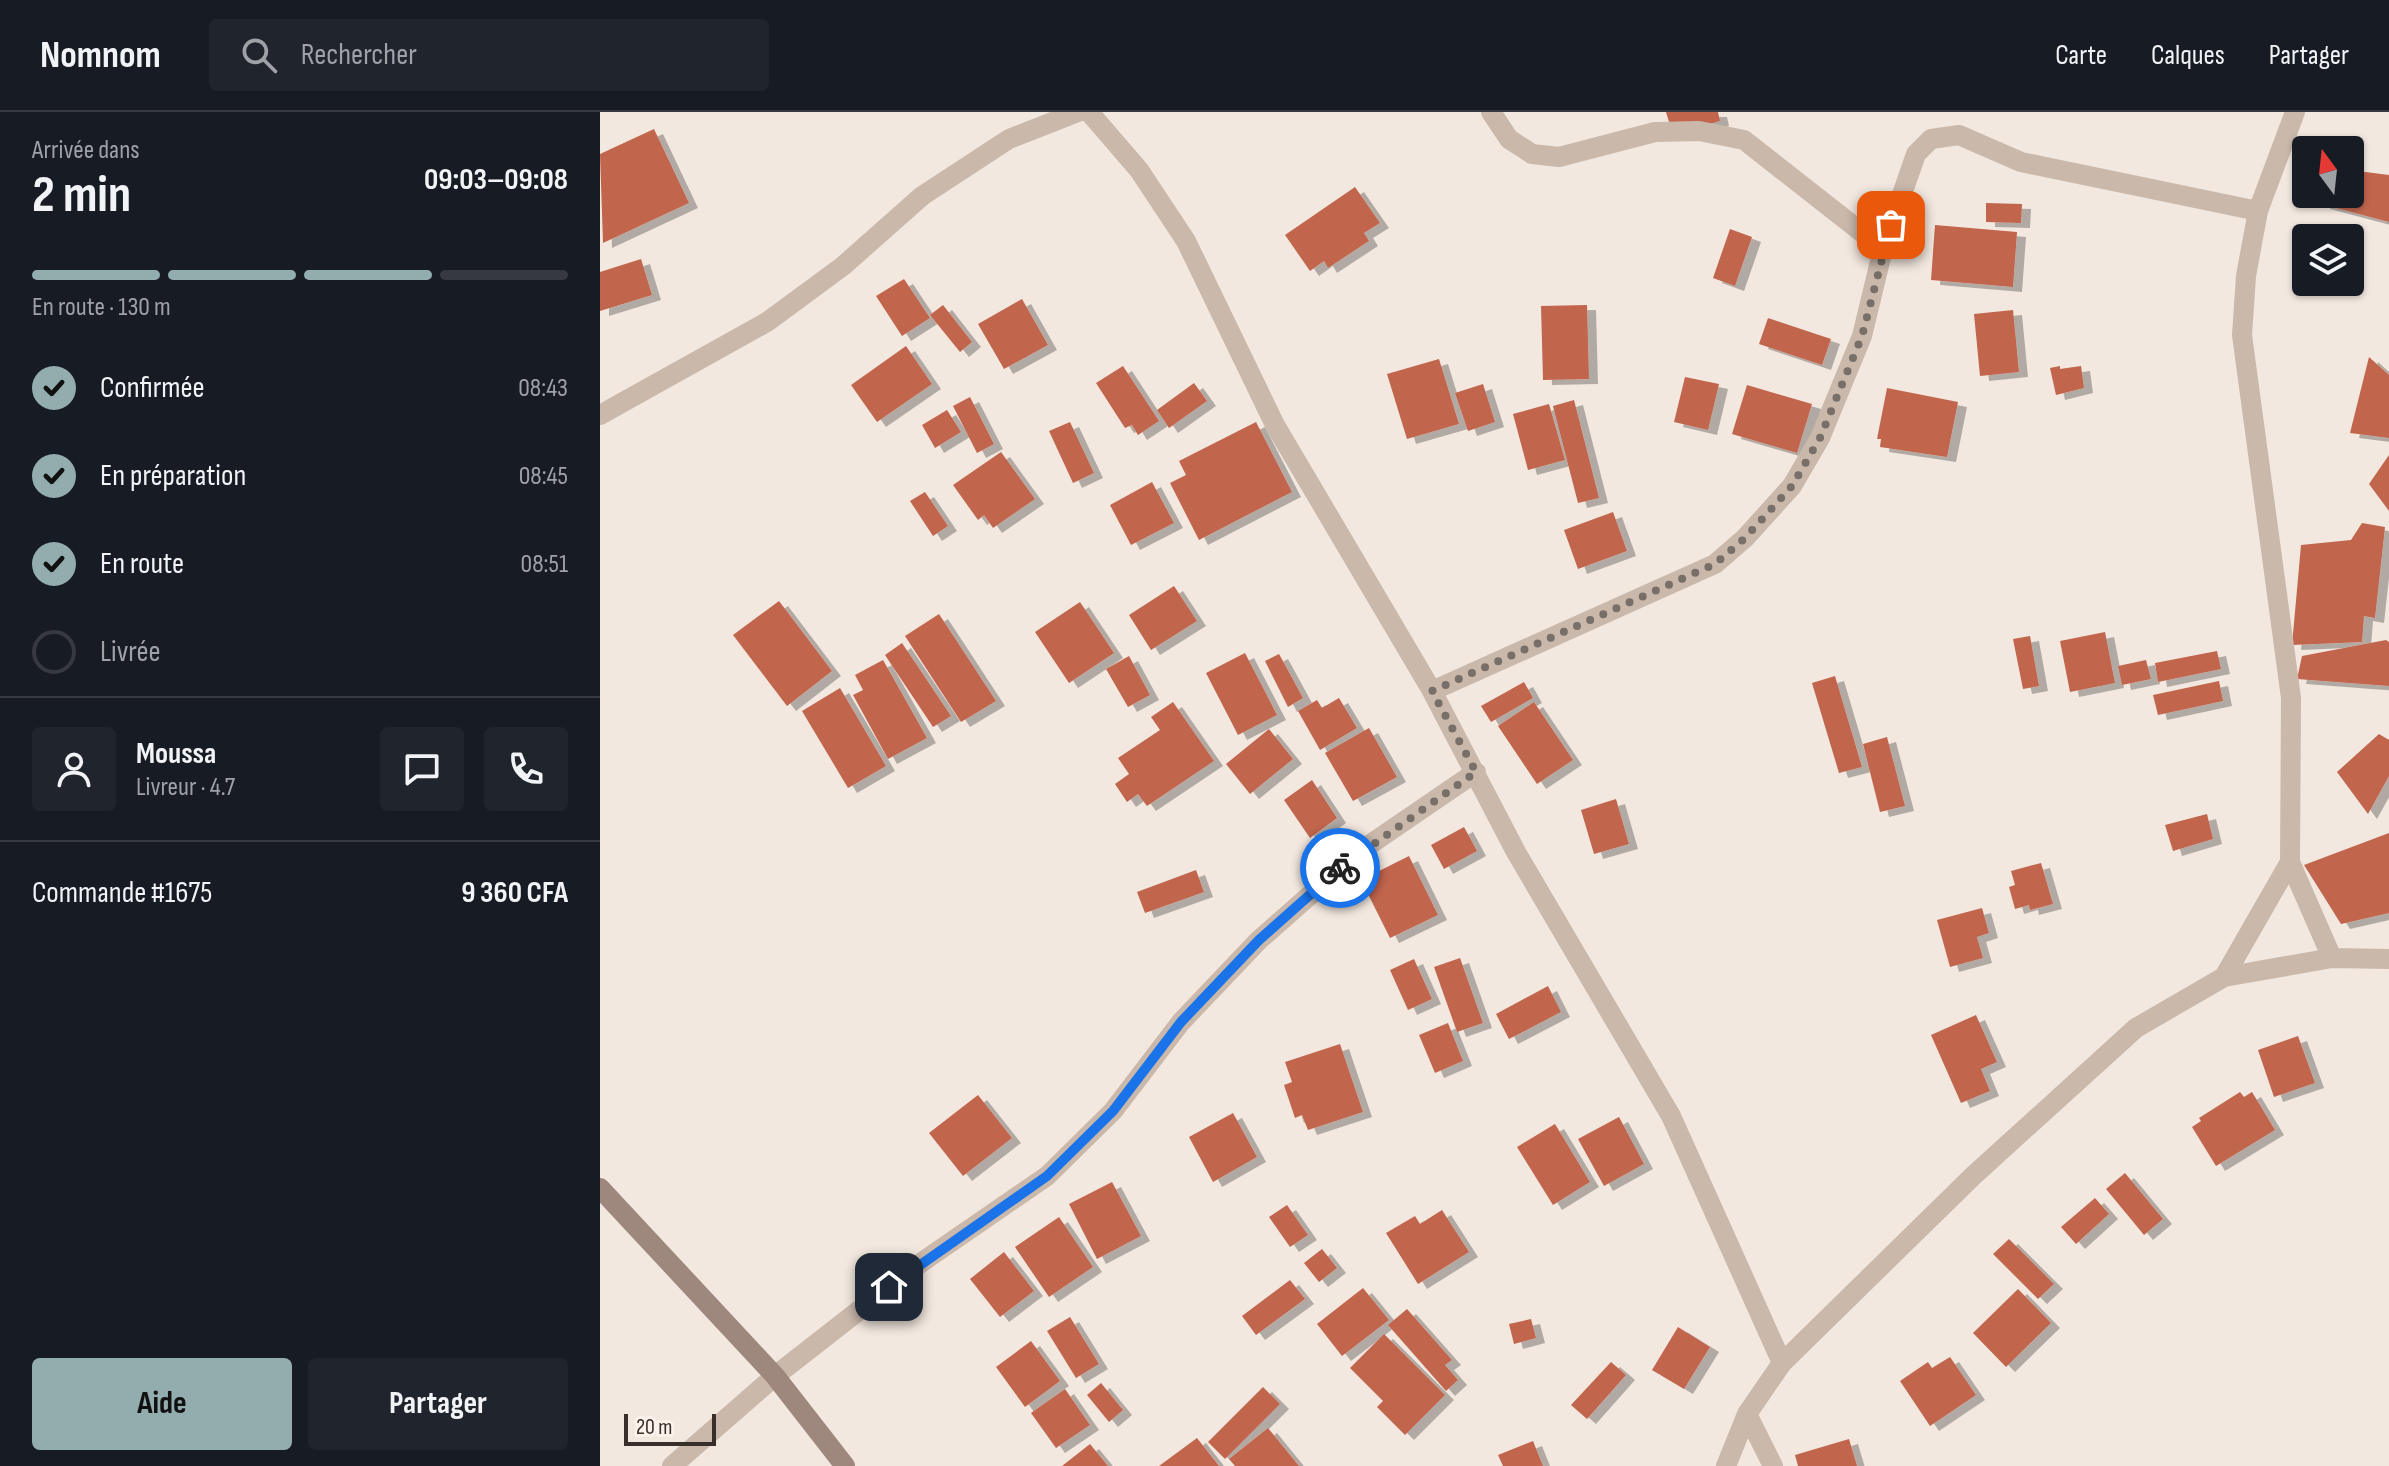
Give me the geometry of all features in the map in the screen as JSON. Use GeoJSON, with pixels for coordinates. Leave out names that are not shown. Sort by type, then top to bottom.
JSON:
{"type":"FeatureCollection","features":[{"type":"Feature","properties":{"kind":"main road"},"geometry":{"type":"LineString","coordinates":[[600,1188],[775,1376],[845,1466]]}},
{"type":"Feature","properties":{"kind":"street"},"geometry":{"type":"LineString","coordinates":[[600,415],[767,322],[843,266],[922,196],[1009,139],[1078,112]]}},
{"type":"Feature","properties":{"kind":"street"},"geometry":{"type":"LineString","coordinates":[[1089,112],[1139,170],[1186,241],[1275,425],[1432,691],[1516,852],[1671,1116],[1782,1363]]}},
{"type":"Feature","properties":{"kind":"street"},"geometry":{"type":"LineString","coordinates":[[1491,112],[1509,139],[1532,154],[1559,157],[1655,132],[1699,131],[1744,140],[1883,249]]}},
{"type":"Feature","properties":{"kind":"street"},"geometry":{"type":"LineString","coordinates":[[2295,112],[2258,211],[2246,276],[2242,335],[2291,698],[2290,862],[2332,958]]}},
{"type":"Feature","properties":{"kind":"street"},"geometry":{"type":"LineString","coordinates":[[1432,691],[1715,564],[1745,538],[1792,486],[1820,438],[1862,336],[1883,249],[1916,154],[1931,139],[1959,135],[2021,162],[2258,211]]}},
{"type":"Feature","properties":{"kind":"street"},"geometry":{"type":"LineString","coordinates":[[672,1466],[775,1376],[912,1269],[1047,1176],[1113,1111],[1181,1022],[1259,940],[1359,852],[1476,772]]}},
{"type":"Feature","properties":{"kind":"street"},"geometry":{"type":"LineString","coordinates":[[2224,977],[2290,862]]}},
{"type":"Feature","properties":{"kind":"street"},"geometry":{"type":"LineString","coordinates":[[1726,1466],[1747,1414],[1782,1363],[1973,1176],[2136,1028],[2224,977],[2332,958],[2389,959]]}},
{"type":"Feature","properties":{"kind":"street"},"geometry":{"type":"LineString","coordinates":[[1747,1414],[1773,1466]]}},
{"type":"Feature","properties":{"kind":"building"},"geometry":{"type":"Polygon","coordinates":[[[1666,112],[1718,112],[1720,121],[1673,135],[1666,112]]]}},
{"type":"Feature","properties":{"kind":"building"},"geometry":{"type":"Polygon","coordinates":[[[654,129],[689,203],[603,243],[600,154],[654,129]]]}},
{"type":"Feature","properties":{"kind":"building"},"geometry":{"type":"Polygon","coordinates":[[[2364,172],[2389,175],[2389,222],[2336,208],[2364,208],[2364,172]]]}},
{"type":"Feature","properties":{"kind":"building"},"geometry":{"type":"Polygon","coordinates":[[[1355,187],[1380,223],[1364,233],[1369,241],[1328,268],[1324,261],[1310,271],[1285,235],[1355,187]]]}},
{"type":"Feature","properties":{"kind":"building"},"geometry":{"type":"Polygon","coordinates":[[[1986,203],[2022,204],[2021,223],[1986,222],[1986,203]]]}},
{"type":"Feature","properties":{"kind":"building"},"geometry":{"type":"Polygon","coordinates":[[[1935,225],[2017,232],[2013,287],[1931,280],[1935,225]]]}},
{"type":"Feature","properties":{"kind":"building"},"geometry":{"type":"Polygon","coordinates":[[[1730,229],[1752,237],[1735,286],[1713,278],[1730,229]]]}},
{"type":"Feature","properties":{"kind":"building"},"geometry":{"type":"Polygon","coordinates":[[[641,259],[652,295],[600,311],[600,272],[641,259]]]}},
{"type":"Feature","properties":{"kind":"building"},"geometry":{"type":"Polygon","coordinates":[[[904,279],[930,318],[902,336],[876,296],[904,279]]]}},
{"type":"Feature","properties":{"kind":"building"},"geometry":{"type":"Polygon","coordinates":[[[1022,299],[1048,345],[1004,369],[978,324],[1022,299]]]}},
{"type":"Feature","properties":{"kind":"building"},"geometry":{"type":"Polygon","coordinates":[[[943,305],[972,342],[960,352],[930,315],[943,305]]]}},
{"type":"Feature","properties":{"kind":"building"},"geometry":{"type":"Polygon","coordinates":[[[1587,305],[1589,379],[1543,380],[1541,306],[1587,305]]]}},
{"type":"Feature","properties":{"kind":"building"},"geometry":{"type":"Polygon","coordinates":[[[2013,310],[2019,372],[1980,376],[1974,314],[2013,310]]]}},
{"type":"Feature","properties":{"kind":"building"},"geometry":{"type":"Polygon","coordinates":[[[1768,318],[1831,339],[1822,365],[1759,344],[1768,318]]]}},
{"type":"Feature","properties":{"kind":"building"},"geometry":{"type":"Polygon","coordinates":[[[906,346],[932,384],[877,422],[851,385],[906,346]]]}},
{"type":"Feature","properties":{"kind":"building"},"geometry":{"type":"Polygon","coordinates":[[[2369,357],[2389,375],[2389,438],[2350,433],[2369,357]]]}},
{"type":"Feature","properties":{"kind":"building"},"geometry":{"type":"Polygon","coordinates":[[[1439,359],[1459,424],[1407,439],[1387,374],[1439,359]]]}},
{"type":"Feature","properties":{"kind":"building"},"geometry":{"type":"Polygon","coordinates":[[[1123,366],[1159,421],[1138,435],[1132,425],[1125,428],[1096,383],[1123,366]]]}},
{"type":"Feature","properties":{"kind":"building"},"geometry":{"type":"Polygon","coordinates":[[[2060,366],[2060,369],[2081,366],[2084,388],[2056,395],[2050,368],[2060,366]]]}},
{"type":"Feature","properties":{"kind":"building"},"geometry":{"type":"Polygon","coordinates":[[[1685,377],[1719,384],[1708,430],[1674,422],[1685,377]]]}},
{"type":"Feature","properties":{"kind":"building"},"geometry":{"type":"Polygon","coordinates":[[[1194,383],[1207,401],[1169,428],[1157,410],[1194,383]]]}},
{"type":"Feature","properties":{"kind":"building"},"geometry":{"type":"Polygon","coordinates":[[[1483,384],[1495,422],[1468,431],[1455,393],[1483,384]]]}},
{"type":"Feature","properties":{"kind":"building"},"geometry":{"type":"Polygon","coordinates":[[[1747,385],[1812,404],[1797,453],[1732,434],[1747,385]]]}},
{"type":"Feature","properties":{"kind":"building"},"geometry":{"type":"Polygon","coordinates":[[[1887,388],[1958,402],[1947,457],[1880,447],[1881,439],[1877,439],[1887,388]]]}},
{"type":"Feature","properties":{"kind":"building"},"geometry":{"type":"Polygon","coordinates":[[[970,397],[994,444],[977,453],[953,406],[970,397]]]}},
{"type":"Feature","properties":{"kind":"building"},"geometry":{"type":"Polygon","coordinates":[[[1574,400],[1599,498],[1578,503],[1553,406],[1574,400]]]}},
{"type":"Feature","properties":{"kind":"building"},"geometry":{"type":"Polygon","coordinates":[[[1549,404],[1565,460],[1528,470],[1513,414],[1549,404]]]}},
{"type":"Feature","properties":{"kind":"building"},"geometry":{"type":"Polygon","coordinates":[[[947,410],[961,432],[935,448],[922,425],[947,410]]]}},
{"type":"Feature","properties":{"kind":"building"},"geometry":{"type":"Polygon","coordinates":[[[1070,422],[1094,473],[1073,483],[1049,431],[1070,422]]]}},
{"type":"Feature","properties":{"kind":"building"},"geometry":{"type":"Polygon","coordinates":[[[1256,422],[1292,492],[1199,540],[1170,483],[1186,475],[1179,461],[1256,422]]]}},
{"type":"Feature","properties":{"kind":"building"},"geometry":{"type":"Polygon","coordinates":[[[1001,452],[1035,499],[993,528],[984,515],[978,520],[953,485],[1001,452]]]}},
{"type":"Feature","properties":{"kind":"building"},"geometry":{"type":"Polygon","coordinates":[[[2389,455],[2389,511],[2369,484],[2389,455]]]}},
{"type":"Feature","properties":{"kind":"building"},"geometry":{"type":"Polygon","coordinates":[[[1152,482],[1174,523],[1131,545],[1110,505],[1152,482]]]}},
{"type":"Feature","properties":{"kind":"building"},"geometry":{"type":"Polygon","coordinates":[[[925,492],[948,526],[933,536],[910,501],[925,492]]]}},
{"type":"Feature","properties":{"kind":"building"},"geometry":{"type":"Polygon","coordinates":[[[1613,512],[1627,551],[1578,569],[1564,530],[1613,512]]]}},
{"type":"Feature","properties":{"kind":"building"},"geometry":{"type":"Polygon","coordinates":[[[2362,523],[2385,527],[2375,618],[2364,616],[2362,642],[2292,645],[2301,545],[2351,540],[2362,523]]]}},
{"type":"Feature","properties":{"kind":"building"},"geometry":{"type":"Polygon","coordinates":[[[1174,586],[1197,621],[1151,650],[1129,615],[1174,586]]]}},
{"type":"Feature","properties":{"kind":"building"},"geometry":{"type":"Polygon","coordinates":[[[779,601],[832,671],[787,706],[733,635],[779,601]]]}},
{"type":"Feature","properties":{"kind":"building"},"geometry":{"type":"Polygon","coordinates":[[[1080,602],[1114,653],[1069,683],[1035,632],[1080,602]]]}},
{"type":"Feature","properties":{"kind":"building"},"geometry":{"type":"Polygon","coordinates":[[[939,614],[996,701],[961,722],[905,636],[939,614]]]}},
{"type":"Feature","properties":{"kind":"building"},"geometry":{"type":"Polygon","coordinates":[[[2105,632],[2115,683],[2070,692],[2060,641],[2105,632]]]}},
{"type":"Feature","properties":{"kind":"building"},"geometry":{"type":"Polygon","coordinates":[[[2030,636],[2039,686],[2023,689],[2013,639],[2030,636]]]}},
{"type":"Feature","properties":{"kind":"building"},"geometry":{"type":"Polygon","coordinates":[[[2386,640],[2389,642],[2389,686],[2297,679],[2302,656],[2386,640]]]}},
{"type":"Feature","properties":{"kind":"building"},"geometry":{"type":"Polygon","coordinates":[[[902,643],[951,716],[933,727],[885,655],[902,643]]]}},
{"type":"Feature","properties":{"kind":"building"},"geometry":{"type":"Polygon","coordinates":[[[2217,651],[2221,669],[2158,682],[2155,663],[2217,651]]]}},
{"type":"Feature","properties":{"kind":"building"},"geometry":{"type":"Polygon","coordinates":[[[1245,653],[1277,715],[1238,735],[1206,673],[1245,653]]]}},
{"type":"Feature","properties":{"kind":"building"},"geometry":{"type":"Polygon","coordinates":[[[1279,654],[1303,698],[1288,707],[1265,661],[1279,654]]]}},
{"type":"Feature","properties":{"kind":"building"},"geometry":{"type":"Polygon","coordinates":[[[1129,656],[1150,695],[1128,707],[1106,669],[1129,656]]]}},
{"type":"Feature","properties":{"kind":"building"},"geometry":{"type":"Polygon","coordinates":[[[883,660],[927,738],[888,759],[853,695],[863,690],[855,675],[883,660]]]}},
{"type":"Feature","properties":{"kind":"building"},"geometry":{"type":"Polygon","coordinates":[[[2146,660],[2151,679],[2122,685],[2118,666],[2146,660]]]}},
{"type":"Feature","properties":{"kind":"building"},"geometry":{"type":"Polygon","coordinates":[[[1835,676],[1862,767],[1839,773],[1812,683],[1835,676]]]}},
{"type":"Feature","properties":{"kind":"building"},"geometry":{"type":"Polygon","coordinates":[[[2219,681],[2223,701],[2158,715],[2153,695],[2219,681]]]}},
{"type":"Feature","properties":{"kind":"building"},"geometry":{"type":"Polygon","coordinates":[[[1524,682],[1533,698],[1491,722],[1481,706],[1524,682]]]}},
{"type":"Feature","properties":{"kind":"building"},"geometry":{"type":"Polygon","coordinates":[[[840,688],[886,766],[848,788],[802,711],[840,688]]]}},
{"type":"Feature","properties":{"kind":"building"},"geometry":{"type":"Polygon","coordinates":[[[1339,698],[1357,728],[1320,750],[1298,711],[1317,700],[1322,708],[1339,698]]]}},
{"type":"Feature","properties":{"kind":"building"},"geometry":{"type":"Polygon","coordinates":[[[1173,702],[1214,761],[1147,806],[1138,794],[1127,802],[1115,784],[1129,774],[1118,758],[1160,730],[1151,717],[1173,702]]]}},
{"type":"Feature","properties":{"kind":"building"},"geometry":{"type":"Polygon","coordinates":[[[1534,702],[1573,760],[1537,784],[1498,726],[1534,702]]]}},
{"type":"Feature","properties":{"kind":"building"},"geometry":{"type":"Polygon","coordinates":[[[1369,728],[1397,777],[1353,801],[1325,753],[1369,728]]]}},
{"type":"Feature","properties":{"kind":"building"},"geometry":{"type":"Polygon","coordinates":[[[1269,729],[1293,759],[1250,794],[1226,764],[1269,729]]]}},
{"type":"Feature","properties":{"kind":"building"},"geometry":{"type":"Polygon","coordinates":[[[2379,734],[2389,740],[2389,776],[2368,814],[2337,772],[2379,734]]]}},
{"type":"Feature","properties":{"kind":"building"},"geometry":{"type":"Polygon","coordinates":[[[1887,737],[1905,806],[1880,812],[1863,744],[1887,737]]]}},
{"type":"Feature","properties":{"kind":"building"},"geometry":{"type":"Polygon","coordinates":[[[1312,780],[1337,818],[1310,838],[1284,800],[1312,780]]]}},
{"type":"Feature","properties":{"kind":"building"},"geometry":{"type":"Polygon","coordinates":[[[1616,799],[1629,844],[1594,854],[1581,810],[1616,799]]]}},
{"type":"Feature","properties":{"kind":"building"},"geometry":{"type":"Polygon","coordinates":[[[2207,814],[2213,839],[2173,851],[2165,825],[2207,814]]]}},
{"type":"Feature","properties":{"kind":"building"},"geometry":{"type":"Polygon","coordinates":[[[1464,827],[1477,851],[1444,869],[1431,845],[1464,827]]]}},
{"type":"Feature","properties":{"kind":"building"},"geometry":{"type":"Polygon","coordinates":[[[2389,833],[2389,913],[2341,924],[2304,865],[2389,833]]]}},
{"type":"Feature","properties":{"kind":"building"},"geometry":{"type":"Polygon","coordinates":[[[1409,856],[1438,915],[1390,938],[1361,880],[1409,856]]]}},
{"type":"Feature","properties":{"kind":"building"},"geometry":{"type":"Polygon","coordinates":[[[2041,863],[2053,904],[2030,910],[2029,905],[2015,909],[2009,887],[2015,885],[2011,871],[2041,863]]]}},
{"type":"Feature","properties":{"kind":"building"},"geometry":{"type":"Polygon","coordinates":[[[1196,870],[1204,892],[1145,913],[1137,892],[1196,870]]]}},
{"type":"Feature","properties":{"kind":"building"},"geometry":{"type":"Polygon","coordinates":[[[1982,908],[1989,933],[1977,937],[1983,958],[1950,967],[1937,920],[1982,908]]]}},
{"type":"Feature","properties":{"kind":"building"},"geometry":{"type":"Polygon","coordinates":[[[1460,958],[1483,1023],[1457,1032],[1434,967],[1460,958]]]}},
{"type":"Feature","properties":{"kind":"building"},"geometry":{"type":"Polygon","coordinates":[[[1414,959],[1432,999],[1408,1010],[1390,970],[1414,959]]]}},
{"type":"Feature","properties":{"kind":"building"},"geometry":{"type":"Polygon","coordinates":[[[1548,986],[1561,1012],[1509,1039],[1496,1014],[1548,986]]]}},
{"type":"Feature","properties":{"kind":"building"},"geometry":{"type":"Polygon","coordinates":[[[1976,1015],[1997,1062],[1981,1069],[1990,1091],[1961,1103],[1931,1035],[1976,1015]]]}},
{"type":"Feature","properties":{"kind":"building"},"geometry":{"type":"Polygon","coordinates":[[[1448,1023],[1463,1061],[1435,1073],[1419,1035],[1448,1023]]]}},
{"type":"Feature","properties":{"kind":"building"},"geometry":{"type":"Polygon","coordinates":[[[2298,1036],[2315,1083],[2274,1097],[2258,1050],[2298,1036]]]}},
{"type":"Feature","properties":{"kind":"building"},"geometry":{"type":"Polygon","coordinates":[[[1340,1044],[1363,1112],[1308,1130],[1302,1115],[1295,1118],[1284,1085],[1292,1082],[1285,1062],[1340,1044]]]}},
{"type":"Feature","properties":{"kind":"building"},"geometry":{"type":"Polygon","coordinates":[[[2240,1092],[2244,1097],[2252,1092],[2275,1130],[2216,1166],[2192,1127],[2201,1121],[2199,1118],[2240,1092]]]}},
{"type":"Feature","properties":{"kind":"building"},"geometry":{"type":"Polygon","coordinates":[[[978,1095],[1012,1138],[963,1176],[929,1133],[978,1095]]]}},
{"type":"Feature","properties":{"kind":"building"},"geometry":{"type":"Polygon","coordinates":[[[1233,1113],[1257,1157],[1213,1182],[1189,1137],[1233,1113]]]}},
{"type":"Feature","properties":{"kind":"building"},"geometry":{"type":"Polygon","coordinates":[[[1619,1117],[1644,1164],[1604,1186],[1578,1139],[1619,1117]]]}},
{"type":"Feature","properties":{"kind":"building"},"geometry":{"type":"Polygon","coordinates":[[[1555,1124],[1590,1182],[1553,1205],[1517,1147],[1555,1124]]]}},
{"type":"Feature","properties":{"kind":"building"},"geometry":{"type":"Polygon","coordinates":[[[2125,1173],[2163,1219],[2144,1235],[2106,1189],[2125,1173]]]}},
{"type":"Feature","properties":{"kind":"building"},"geometry":{"type":"Polygon","coordinates":[[[1112,1182],[1141,1236],[1097,1259],[1069,1204],[1112,1182]]]}},
{"type":"Feature","properties":{"kind":"building"},"geometry":{"type":"Polygon","coordinates":[[[2095,1198],[2109,1214],[2076,1244],[2061,1227],[2095,1198]]]}},
{"type":"Feature","properties":{"kind":"building"},"geometry":{"type":"Polygon","coordinates":[[[1287,1205],[1308,1235],[1290,1247],[1269,1217],[1287,1205]]]}},
{"type":"Feature","properties":{"kind":"building"},"geometry":{"type":"Polygon","coordinates":[[[1442,1210],[1469,1252],[1418,1284],[1386,1233],[1415,1216],[1420,1224],[1442,1210]]]}},
{"type":"Feature","properties":{"kind":"building"},"geometry":{"type":"Polygon","coordinates":[[[1059,1217],[1093,1267],[1049,1297],[1015,1247],[1059,1217]]]}},
{"type":"Feature","properties":{"kind":"building"},"geometry":{"type":"Polygon","coordinates":[[[2009,1239],[2054,1284],[2038,1299],[1993,1254],[2009,1239]]]}},
{"type":"Feature","properties":{"kind":"building"},"geometry":{"type":"Polygon","coordinates":[[[1322,1249],[1337,1268],[1319,1282],[1304,1263],[1322,1249]]]}},
{"type":"Feature","properties":{"kind":"building"},"geometry":{"type":"Polygon","coordinates":[[[1004,1252],[1034,1291],[1000,1317],[970,1279],[1004,1252]]]}},
{"type":"Feature","properties":{"kind":"building"},"geometry":{"type":"Polygon","coordinates":[[[1290,1280],[1305,1299],[1256,1335],[1242,1316],[1290,1280]]]}},
{"type":"Feature","properties":{"kind":"building"},"geometry":{"type":"Polygon","coordinates":[[[1363,1288],[1389,1320],[1342,1356],[1317,1324],[1363,1288]]]}},
{"type":"Feature","properties":{"kind":"building"},"geometry":{"type":"Polygon","coordinates":[[[2018,1289],[2051,1323],[2006,1367],[1973,1333],[2018,1289]]]}},
{"type":"Feature","properties":{"kind":"building"},"geometry":{"type":"Polygon","coordinates":[[[1407,1309],[1452,1360],[1445,1365],[1458,1380],[1446,1391],[1388,1325],[1407,1309]]]}},
{"type":"Feature","properties":{"kind":"building"},"geometry":{"type":"Polygon","coordinates":[[[1070,1317],[1099,1364],[1076,1378],[1047,1331],[1070,1317]]]}},
{"type":"Feature","properties":{"kind":"building"},"geometry":{"type":"Polygon","coordinates":[[[1531,1319],[1536,1338],[1514,1344],[1509,1324],[1531,1319]]]}},
{"type":"Feature","properties":{"kind":"building"},"geometry":{"type":"Polygon","coordinates":[[[1678,1327],[1710,1347],[1684,1389],[1652,1370],[1678,1327]]]}},
{"type":"Feature","properties":{"kind":"building"},"geometry":{"type":"Polygon","coordinates":[[[1384,1334],[1445,1395],[1405,1435],[1377,1407],[1383,1401],[1350,1368],[1384,1334]]]}},
{"type":"Feature","properties":{"kind":"building"},"geometry":{"type":"Polygon","coordinates":[[[1031,1341],[1060,1381],[1025,1407],[996,1367],[1031,1341]]]}},
{"type":"Feature","properties":{"kind":"building"},"geometry":{"type":"Polygon","coordinates":[[[1950,1357],[1976,1395],[1930,1426],[1900,1381],[1928,1362],[1932,1368],[1950,1357]]]}},
{"type":"Feature","properties":{"kind":"building"},"geometry":{"type":"Polygon","coordinates":[[[1611,1362],[1626,1375],[1587,1419],[1571,1405],[1611,1362]]]}},
{"type":"Feature","properties":{"kind":"building"},"geometry":{"type":"Polygon","coordinates":[[[1101,1383],[1123,1410],[1109,1422],[1087,1395],[1101,1383]]]}},
{"type":"Feature","properties":{"kind":"building"},"geometry":{"type":"Polygon","coordinates":[[[1263,1387],[1280,1404],[1225,1459],[1208,1442],[1263,1387]]]}},
{"type":"Feature","properties":{"kind":"building"},"geometry":{"type":"Polygon","coordinates":[[[1065,1389],[1090,1425],[1056,1448],[1031,1413],[1065,1389]]]}},
{"type":"Feature","properties":{"kind":"building"},"geometry":{"type":"Polygon","coordinates":[[[1268,1428],[1299,1466],[1235,1466],[1229,1459],[1268,1428]]]}},
{"type":"Feature","properties":{"kind":"building"},"geometry":{"type":"Polygon","coordinates":[[[1197,1438],[1219,1466],[1159,1466],[1197,1438]]]}},
{"type":"Feature","properties":{"kind":"building"},"geometry":{"type":"Polygon","coordinates":[[[1849,1439],[1857,1466],[1798,1466],[1795,1455],[1849,1439]]]}},
{"type":"Feature","properties":{"kind":"building"},"geometry":{"type":"Polygon","coordinates":[[[1533,1441],[1543,1466],[1503,1466],[1498,1455],[1533,1441]]]}},
{"type":"Feature","properties":{"kind":"building"},"geometry":{"type":"Polygon","coordinates":[[[1090,1444],[1108,1466],[1062,1466],[1090,1444]]]}},
{"type":"Feature","properties":{"kind":"way so far"},"geometry":{"type":"LineString","coordinates":[[1340,868],[1476,772],[1432,691],[1715,564],[1745,538],[1792,486],[1820,438],[1862,336],[1891,225]]}},
{"type":"Feature","properties":{"kind":"route"},"geometry":{"type":"LineString","coordinates":[[889,1287],[1047,1176],[1113,1111],[1181,1022],[1259,940],[1340,868]]}}]}
